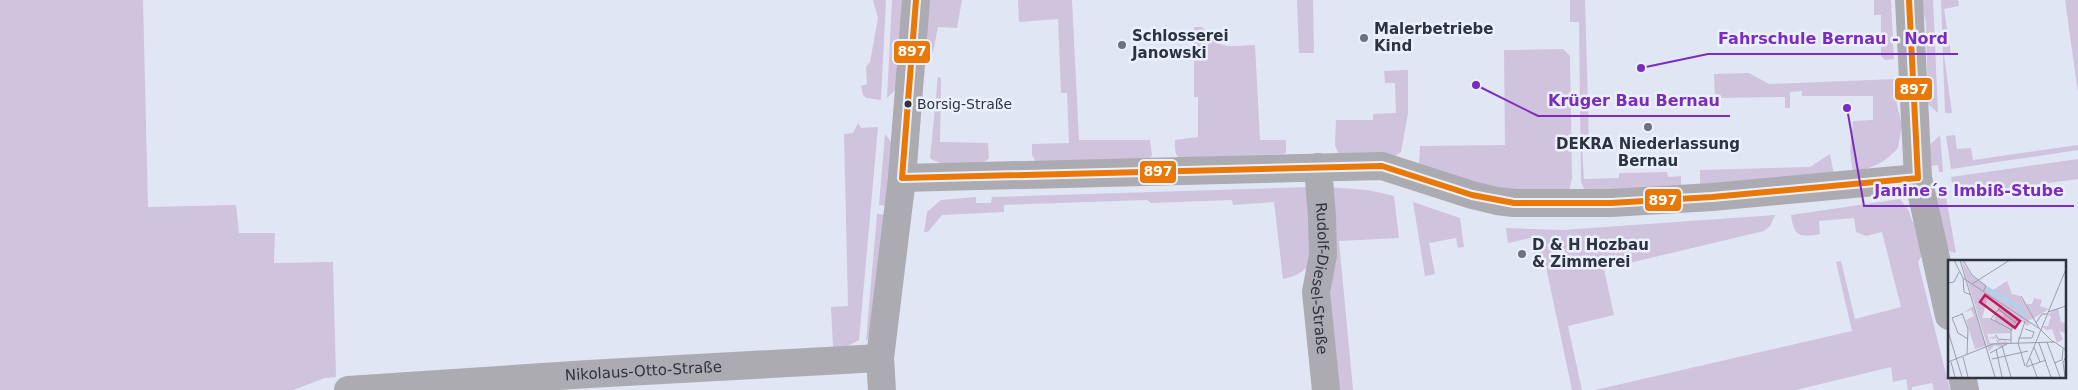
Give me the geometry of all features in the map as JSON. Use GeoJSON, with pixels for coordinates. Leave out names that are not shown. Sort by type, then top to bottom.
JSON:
{"type":"FeatureCollection","features":[{"type":"Feature","properties":{"kind":"street"},"geometry":{"type":"LineString","coordinates":[[882,390],[880,358],[902,178],[916,0]]}},
{"type":"Feature","properties":{"kind":"street"},"geometry":{"type":"LineString","coordinates":[[1909,0],[1918,178],[1948,312]]}},
{"type":"Feature","properties":{"kind":"street"},"geometry":{"type":"LineString","coordinates":[[902,178],[1382,166],[1472,195],[1514,203],[1612,204],[1691,199],[1918,178]]}},
{"type":"Feature","properties":{"kind":"street","name":"Rudolf-Diesel-Straße"},"geometry":{"type":"LineString","coordinates":[[1318,167],[1323,255],[1316,292],[1326,390]]}},
{"type":"Feature","properties":{"kind":"street","name":"Nikolaus-Otto-Straße"},"geometry":{"type":"LineString","coordinates":[[348,390],[589,374],[880,358]]}},
{"type":"Feature","properties":{"kind":"shaded area"},"geometry":{"type":"Polygon","coordinates":[[[0,0],[143,0],[148,207],[236,205],[239,233],[275,233],[274,263],[333,262],[336,377],[325,378],[293,390],[0,390],[0,0]]]}},
{"type":"Feature","properties":{"kind":"shaded area"},"geometry":{"type":"Polygon","coordinates":[[[873,0],[886,0],[881,100],[867,98],[863,95],[861,86],[867,84],[866,67],[870,62],[878,18],[873,0]]]}},
{"type":"Feature","properties":{"kind":"shaded area"},"geometry":{"type":"Polygon","coordinates":[[[892,0],[906,0],[898,87],[887,98],[892,0]]]}},
{"type":"Feature","properties":{"kind":"shaded area"},"geometry":{"type":"Polygon","coordinates":[[[927,0],[962,0],[957,28],[938,27],[933,52],[921,48],[927,0]]]}},
{"type":"Feature","properties":{"kind":"shaded area"},"geometry":{"type":"Polygon","coordinates":[[[1018,0],[1072,0],[1079,140],[1150,140],[1152,155],[1149,159],[1036,162],[1032,155],[1032,144],[1069,143],[1067,93],[1061,93],[1058,19],[1019,22],[1018,0]]]}},
{"type":"Feature","properties":{"kind":"shaded area"},"geometry":{"type":"Polygon","coordinates":[[[1297,0],[1313,0],[1314,53],[1299,53],[1297,0]]]}},
{"type":"Feature","properties":{"kind":"shaded area"},"geometry":{"type":"Polygon","coordinates":[[[1570,0],[1585,0],[1589,145],[1582,146],[1584,179],[1619,178],[1621,173],[1667,172],[1668,177],[1681,176],[1681,187],[1586,193],[1581,182],[1579,22],[1570,22],[1570,0]]]}},
{"type":"Feature","properties":{"kind":"shaded area"},"geometry":{"type":"Polygon","coordinates":[[[1874,0],[1891,0],[1894,59],[1885,60],[1881,56],[1881,15],[1874,15],[1874,0]]]}},
{"type":"Feature","properties":{"kind":"shaded area"},"geometry":{"type":"Polygon","coordinates":[[[1921,0],[1933,0],[1938,113],[1928,104],[1926,23],[1921,0]]]}},
{"type":"Feature","properties":{"kind":"shaded area"},"geometry":{"type":"Polygon","coordinates":[[[1941,0],[1958,0],[1959,6],[1944,9],[1951,54],[1944,55],[1952,113],[1945,113],[1941,0]]]}},
{"type":"Feature","properties":{"kind":"shaded area"},"geometry":{"type":"Polygon","coordinates":[[[2065,0],[2078,0],[2078,93],[2065,0]]]}},
{"type":"Feature","properties":{"kind":"shaded area"},"geometry":{"type":"Polygon","coordinates":[[[1194,27],[1202,27],[1219,44],[1231,46],[1255,45],[1260,140],[1286,140],[1286,152],[1284,154],[1179,158],[1177,156],[1175,140],[1198,137],[1198,97],[1194,97],[1194,27]]]}},
{"type":"Feature","properties":{"kind":"shaded area"},"geometry":{"type":"Polygon","coordinates":[[[1563,49],[1570,56],[1572,179],[1568,194],[1521,193],[1475,183],[1419,164],[1420,146],[1505,145],[1504,50],[1563,49]]]}},
{"type":"Feature","properties":{"kind":"shaded area"},"geometry":{"type":"Polygon","coordinates":[[[1408,70],[1408,113],[1401,152],[1392,158],[1339,154],[1335,146],[1336,120],[1373,120],[1373,114],[1396,113],[1395,83],[1385,83],[1384,71],[1408,70]]]}},
{"type":"Feature","properties":{"kind":"shaded area"},"geometry":{"type":"Polygon","coordinates":[[[1749,73],[1769,84],[1895,79],[1897,105],[1902,125],[1898,148],[1878,164],[1853,172],[1850,152],[1853,121],[1873,120],[1873,96],[1802,96],[1802,91],[1790,92],[1790,108],[1785,108],[1785,97],[1715,98],[1714,74],[1749,73]]]}},
{"type":"Feature","properties":{"kind":"shaded area"},"geometry":{"type":"Polygon","coordinates":[[[938,77],[941,78],[940,142],[988,143],[989,158],[984,162],[960,166],[942,163],[930,158],[938,77]]]}},
{"type":"Feature","properties":{"kind":"shaded area"},"geometry":{"type":"Polygon","coordinates":[[[858,123],[861,128],[878,127],[859,340],[846,347],[833,347],[831,307],[848,306],[844,134],[853,133],[858,123]]]}},
{"type":"Feature","properties":{"kind":"shaded area"},"geometry":{"type":"Polygon","coordinates":[[[885,134],[892,143],[888,206],[879,205],[885,134]]]}},
{"type":"Feature","properties":{"kind":"shaded area"},"geometry":{"type":"Polygon","coordinates":[[[1940,135],[1943,172],[1939,172],[1938,165],[1931,166],[1929,146],[1940,135]]]}},
{"type":"Feature","properties":{"kind":"shaded area"},"geometry":{"type":"Polygon","coordinates":[[[1955,135],[1957,149],[1971,148],[1973,160],[2078,145],[2078,150],[1951,169],[1946,136],[1955,135]]]}},
{"type":"Feature","properties":{"kind":"shaded area"},"geometry":{"type":"Polygon","coordinates":[[[1830,154],[1834,175],[1700,189],[1700,170],[1810,167],[1830,154]]]}},
{"type":"Feature","properties":{"kind":"shaded area"},"geometry":{"type":"Polygon","coordinates":[[[2078,159],[2078,179],[1954,196],[1951,177],[2078,159]]]}},
{"type":"Feature","properties":{"kind":"shaded area"},"geometry":{"type":"Polygon","coordinates":[[[1311,187],[1311,262],[1299,274],[1283,279],[1274,202],[1233,205],[1232,200],[1151,203],[1147,200],[1004,205],[1004,212],[942,215],[928,232],[924,232],[927,212],[941,200],[976,197],[976,203],[991,203],[992,197],[1311,187]]]}},
{"type":"Feature","properties":{"kind":"shaded area"},"geometry":{"type":"Polygon","coordinates":[[[1328,187],[1368,190],[1394,196],[1399,238],[1339,241],[1353,390],[1335,390],[1328,321],[1328,187]]]}},
{"type":"Feature","properties":{"kind":"shaded area"},"geometry":{"type":"Polygon","coordinates":[[[1945,191],[1956,253],[1945,250],[1934,193],[1945,191]]]}},
{"type":"Feature","properties":{"kind":"shaded area"},"geometry":{"type":"Polygon","coordinates":[[[1900,199],[1909,211],[1912,221],[1918,223],[1924,252],[1918,262],[1950,390],[1934,390],[1932,383],[1912,387],[1912,390],[1908,390],[1906,379],[1893,382],[1891,367],[1796,390],[1595,390],[1852,331],[1836,262],[1841,261],[1855,319],[1901,307],[1882,232],[1866,236],[1856,232],[1854,218],[1819,221],[1820,234],[1807,236],[1796,231],[1791,215],[1900,199]]]}},
{"type":"Feature","properties":{"kind":"shaded area"},"geometry":{"type":"Polygon","coordinates":[[[1413,202],[1460,218],[1464,247],[1458,248],[1456,238],[1429,243],[1435,274],[1425,276],[1413,202]]]}},
{"type":"Feature","properties":{"kind":"shaded area"},"geometry":{"type":"Polygon","coordinates":[[[877,214],[887,215],[871,334],[866,341],[877,214]]]}},
{"type":"Feature","properties":{"kind":"shaded area"},"geometry":{"type":"Polygon","coordinates":[[[1775,215],[1770,226],[1764,231],[1604,269],[1614,315],[1568,326],[1582,390],[1572,390],[1546,267],[1537,268],[1530,238],[1508,243],[1506,228],[1563,230],[1775,215]]]}},
{"type":"Feature","properties":{"kind":"transit line","name":"897"},"geometry":{"type":"LineString","coordinates":[[902,178],[916,0]]}},
{"type":"Feature","properties":{"kind":"transit line","name":"897"},"geometry":{"type":"LineString","coordinates":[[1909,0],[1918,178]]}},
{"type":"Feature","properties":{"kind":"transit line","name":"897"},"geometry":{"type":"LineString","coordinates":[[902,178],[1382,166],[1472,195],[1514,203],[1611,203],[1712,197],[1918,178]]}},
{"type":"Feature","properties":{"kind":"place","name":"Malerbetriebe Kind"},"geometry":{"type":"Point","coordinates":[1364,38]}},
{"type":"Feature","properties":{"kind":"place","name":"Schlosserei Janowski"},"geometry":{"type":"Point","coordinates":[1122,45]}},
{"type":"Feature","properties":{"kind":"place","name":"Fahrschule Bernau - Nord"},"geometry":{"type":"Point","coordinates":[1641,68]}},
{"type":"Feature","properties":{"kind":"place","name":"Krüger Bau Bernau"},"geometry":{"type":"Point","coordinates":[1476,85]}},
{"type":"Feature","properties":{"kind":"place","name":"Borsig-Straße"},"geometry":{"type":"Point","coordinates":[908,104]}},
{"type":"Feature","properties":{"kind":"place","name":"Janine´s Imbiß-Stube"},"geometry":{"type":"Point","coordinates":[1847,108]}},
{"type":"Feature","properties":{"kind":"place","name":"DEKRA Niederlassung Bernau"},"geometry":{"type":"Point","coordinates":[1648,127]}},
{"type":"Feature","properties":{"kind":"place","name":"D & H Hozbau & Zimmerei"},"geometry":{"type":"Point","coordinates":[1522,254]}}]}
